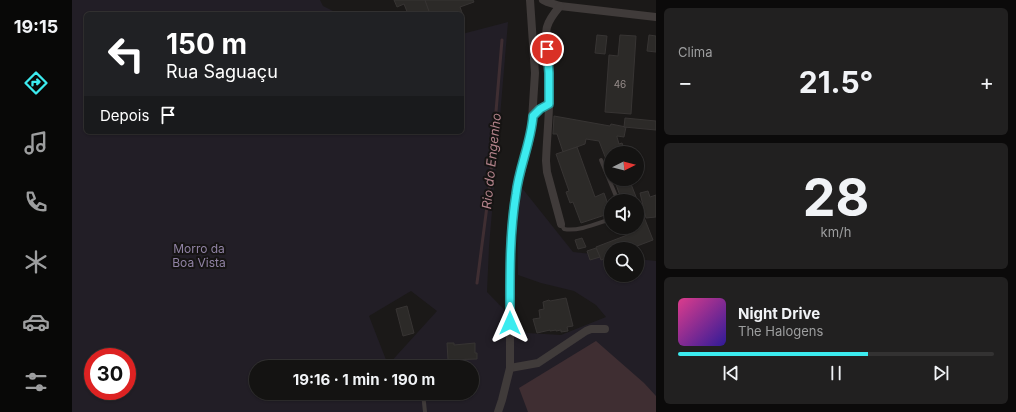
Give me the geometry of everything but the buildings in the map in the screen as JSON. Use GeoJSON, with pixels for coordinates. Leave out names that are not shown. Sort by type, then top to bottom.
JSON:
{"type":"FeatureCollection","features":[{"type":"Feature","properties":{"kind":"street"},"geometry":{"type":"LineString","coordinates":[[498,412],[510,368],[510,248],[512,219],[516,192],[530,138],[533,116],[535,73],[534,39],[530,0]]}},
{"type":"Feature","properties":{"kind":"street"},"geometry":{"type":"LineString","coordinates":[[543,0],[560,6],[656,17]]}},
{"type":"Feature","properties":{"kind":"street"},"geometry":{"type":"LineString","coordinates":[[560,6],[549,21],[546,38],[549,73],[546,161],[547,172],[561,224]]}},
{"type":"Feature","properties":{"kind":"street"},"geometry":{"type":"LineString","coordinates":[[534,39],[546,38]]}},
{"type":"Feature","properties":{"kind":"street"},"geometry":{"type":"LineString","coordinates":[[534,93],[540,100],[549,104]]}},
{"type":"Feature","properties":{"kind":"street"},"geometry":{"type":"LineString","coordinates":[[533,116],[540,109],[549,104]]}},
{"type":"Feature","properties":{"kind":"street"},"geometry":{"type":"LineString","coordinates":[[510,368],[538,363],[586,331],[591,329],[604,329]]}},
{"type":"Feature","properties":{"kind":"lane"},"geometry":{"type":"LineString","coordinates":[[601,160],[615,194]]}},
{"type":"Feature","properties":{"kind":"lane"},"geometry":{"type":"LineString","coordinates":[[561,224],[564,229],[570,230],[604,221]]}},
{"type":"Feature","properties":{"kind":"lane"},"geometry":{"type":"LineString","coordinates":[[424,400],[425,412]]}},
{"type":"Feature","properties":{"kind":"green space","name":"Morro da Boa Vista"},"geometry":{"type":"Polygon","coordinates":[[[72,0],[320,0],[323,6],[335,12],[84,12],[84,134],[464,134],[464,33],[508,22],[489,247],[487,292],[527,333],[561,335],[606,317],[596,305],[574,291],[541,283],[518,275],[517,223],[522,188],[573,252],[604,255],[604,282],[644,282],[644,260],[656,261],[656,412],[72,412],[72,0]],[[411,291],[369,316],[386,360],[249,360],[249,400],[479,400],[479,360],[393,360],[437,311],[411,291]]]}},
{"type":"Feature","properties":{"kind":"shaded area"},"geometry":{"type":"Polygon","coordinates":[[[596,341],[644,383],[656,396],[656,412],[528,412],[519,388],[596,341]]]}},
{"type":"Feature","properties":{"kind":"waterway","name":"Rio do Engenho"},"geometry":{"type":"LineString","coordinates":[[477,283],[490,183],[502,40]]}},
{"type":"Feature","properties":{"kind":"route"},"geometry":{"type":"LineString","coordinates":[[510,323],[510,248],[512,219],[520,171],[530,138],[533,116],[540,109],[549,104],[547,49]]}}]}
